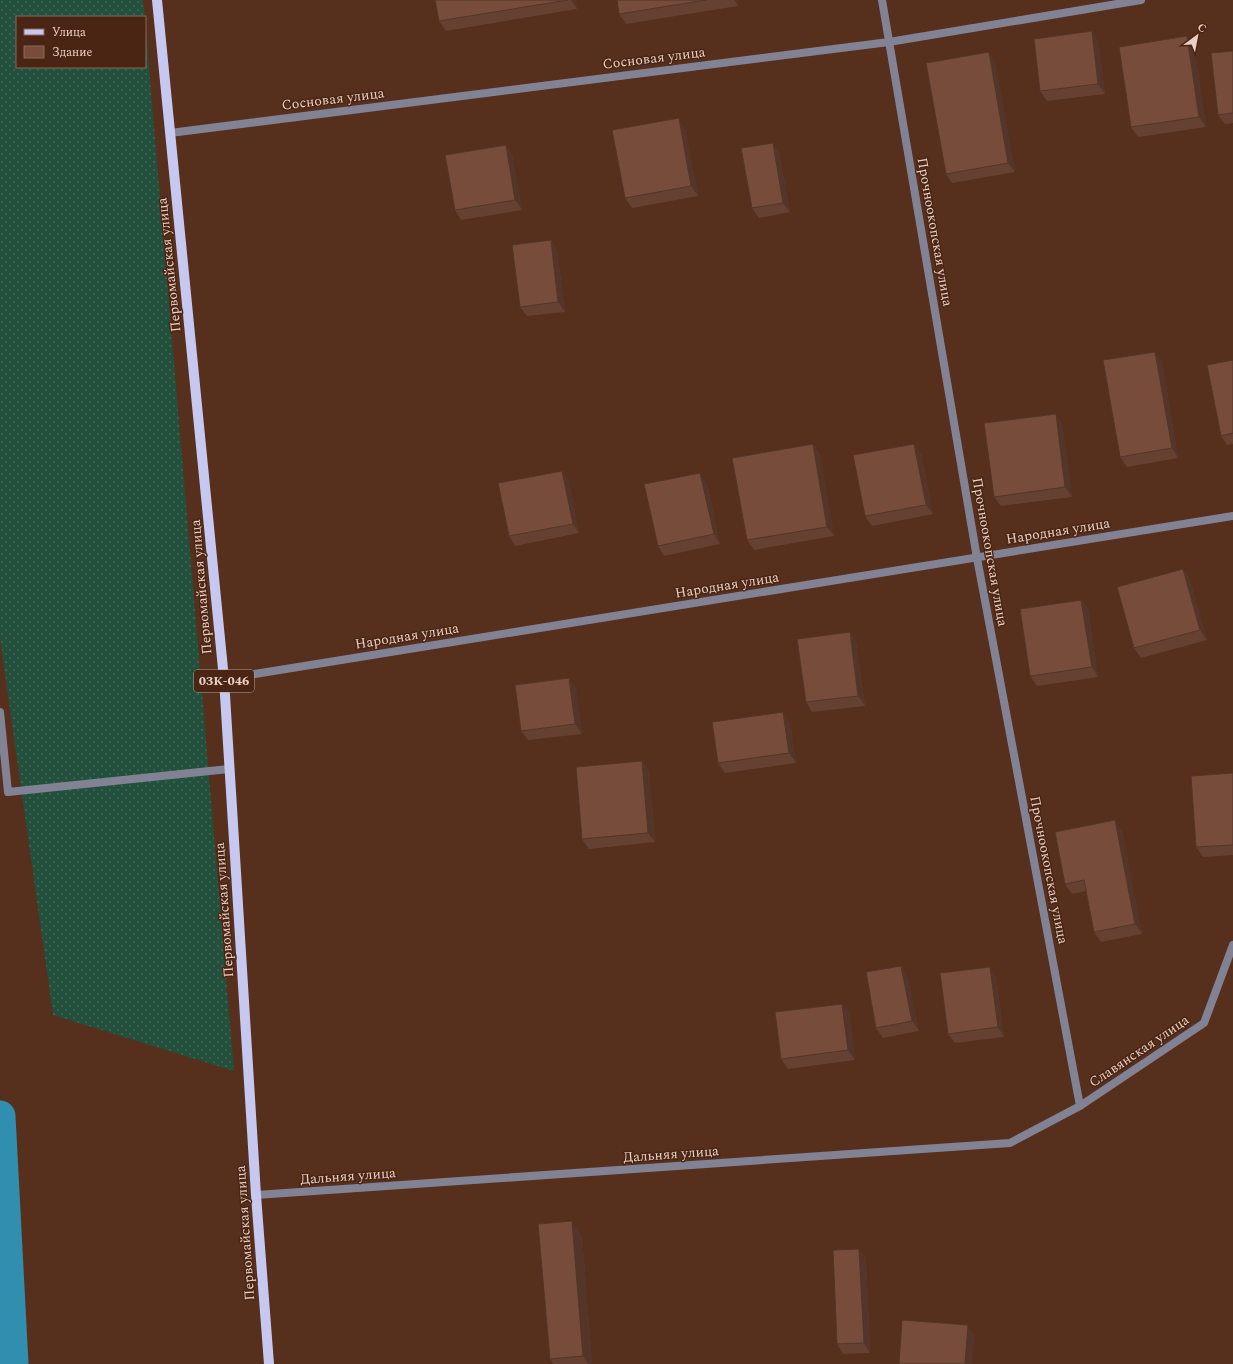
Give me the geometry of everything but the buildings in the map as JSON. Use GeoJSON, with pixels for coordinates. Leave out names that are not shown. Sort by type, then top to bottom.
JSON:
{"type":"FeatureCollection","features":[{"type":"Feature","properties":{"kind":"main road","name":"Первомайская улица"},"geometry":{"type":"LineString","coordinates":[[157,0],[202,440],[224,679],[256,1195],[269,1364]]}},
{"type":"Feature","properties":{"kind":"street","name":"Прочноокопская улица"},"geometry":{"type":"LineString","coordinates":[[882,0],[977,558],[1080,1106]]}},
{"type":"Feature","properties":{"kind":"street","name":"Сосновая улица"},"geometry":{"type":"LineString","coordinates":[[170,133],[889,42],[1141,0]]}},
{"type":"Feature","properties":{"kind":"street","name":"Народная улица"},"geometry":{"type":"LineString","coordinates":[[224,679],[1233,516]]}},
{"type":"Feature","properties":{"kind":"street"},"geometry":{"type":"LineString","coordinates":[[0,712],[8,792],[229,769]]}},
{"type":"Feature","properties":{"kind":"street","name":"Славянская улица"},"geometry":{"type":"LineString","coordinates":[[1080,1106],[1204,1023],[1233,945]]}},
{"type":"Feature","properties":{"kind":"street","name":"Дальняя улица"},"geometry":{"type":"LineString","coordinates":[[256,1195],[1010,1144],[1080,1106]]}},
{"type":"Feature","properties":{"kind":"green space"},"geometry":{"type":"Polygon","coordinates":[[[0,0],[143,0],[145,16],[16,16],[16,68],[146,68],[146,32],[234,1071],[53,1015],[0,638],[0,0]]]}},
{"type":"Feature","properties":{"kind":"waterway"},"geometry":{"type":"LineString","coordinates":[[0,1116],[13,1364]]}}]}
